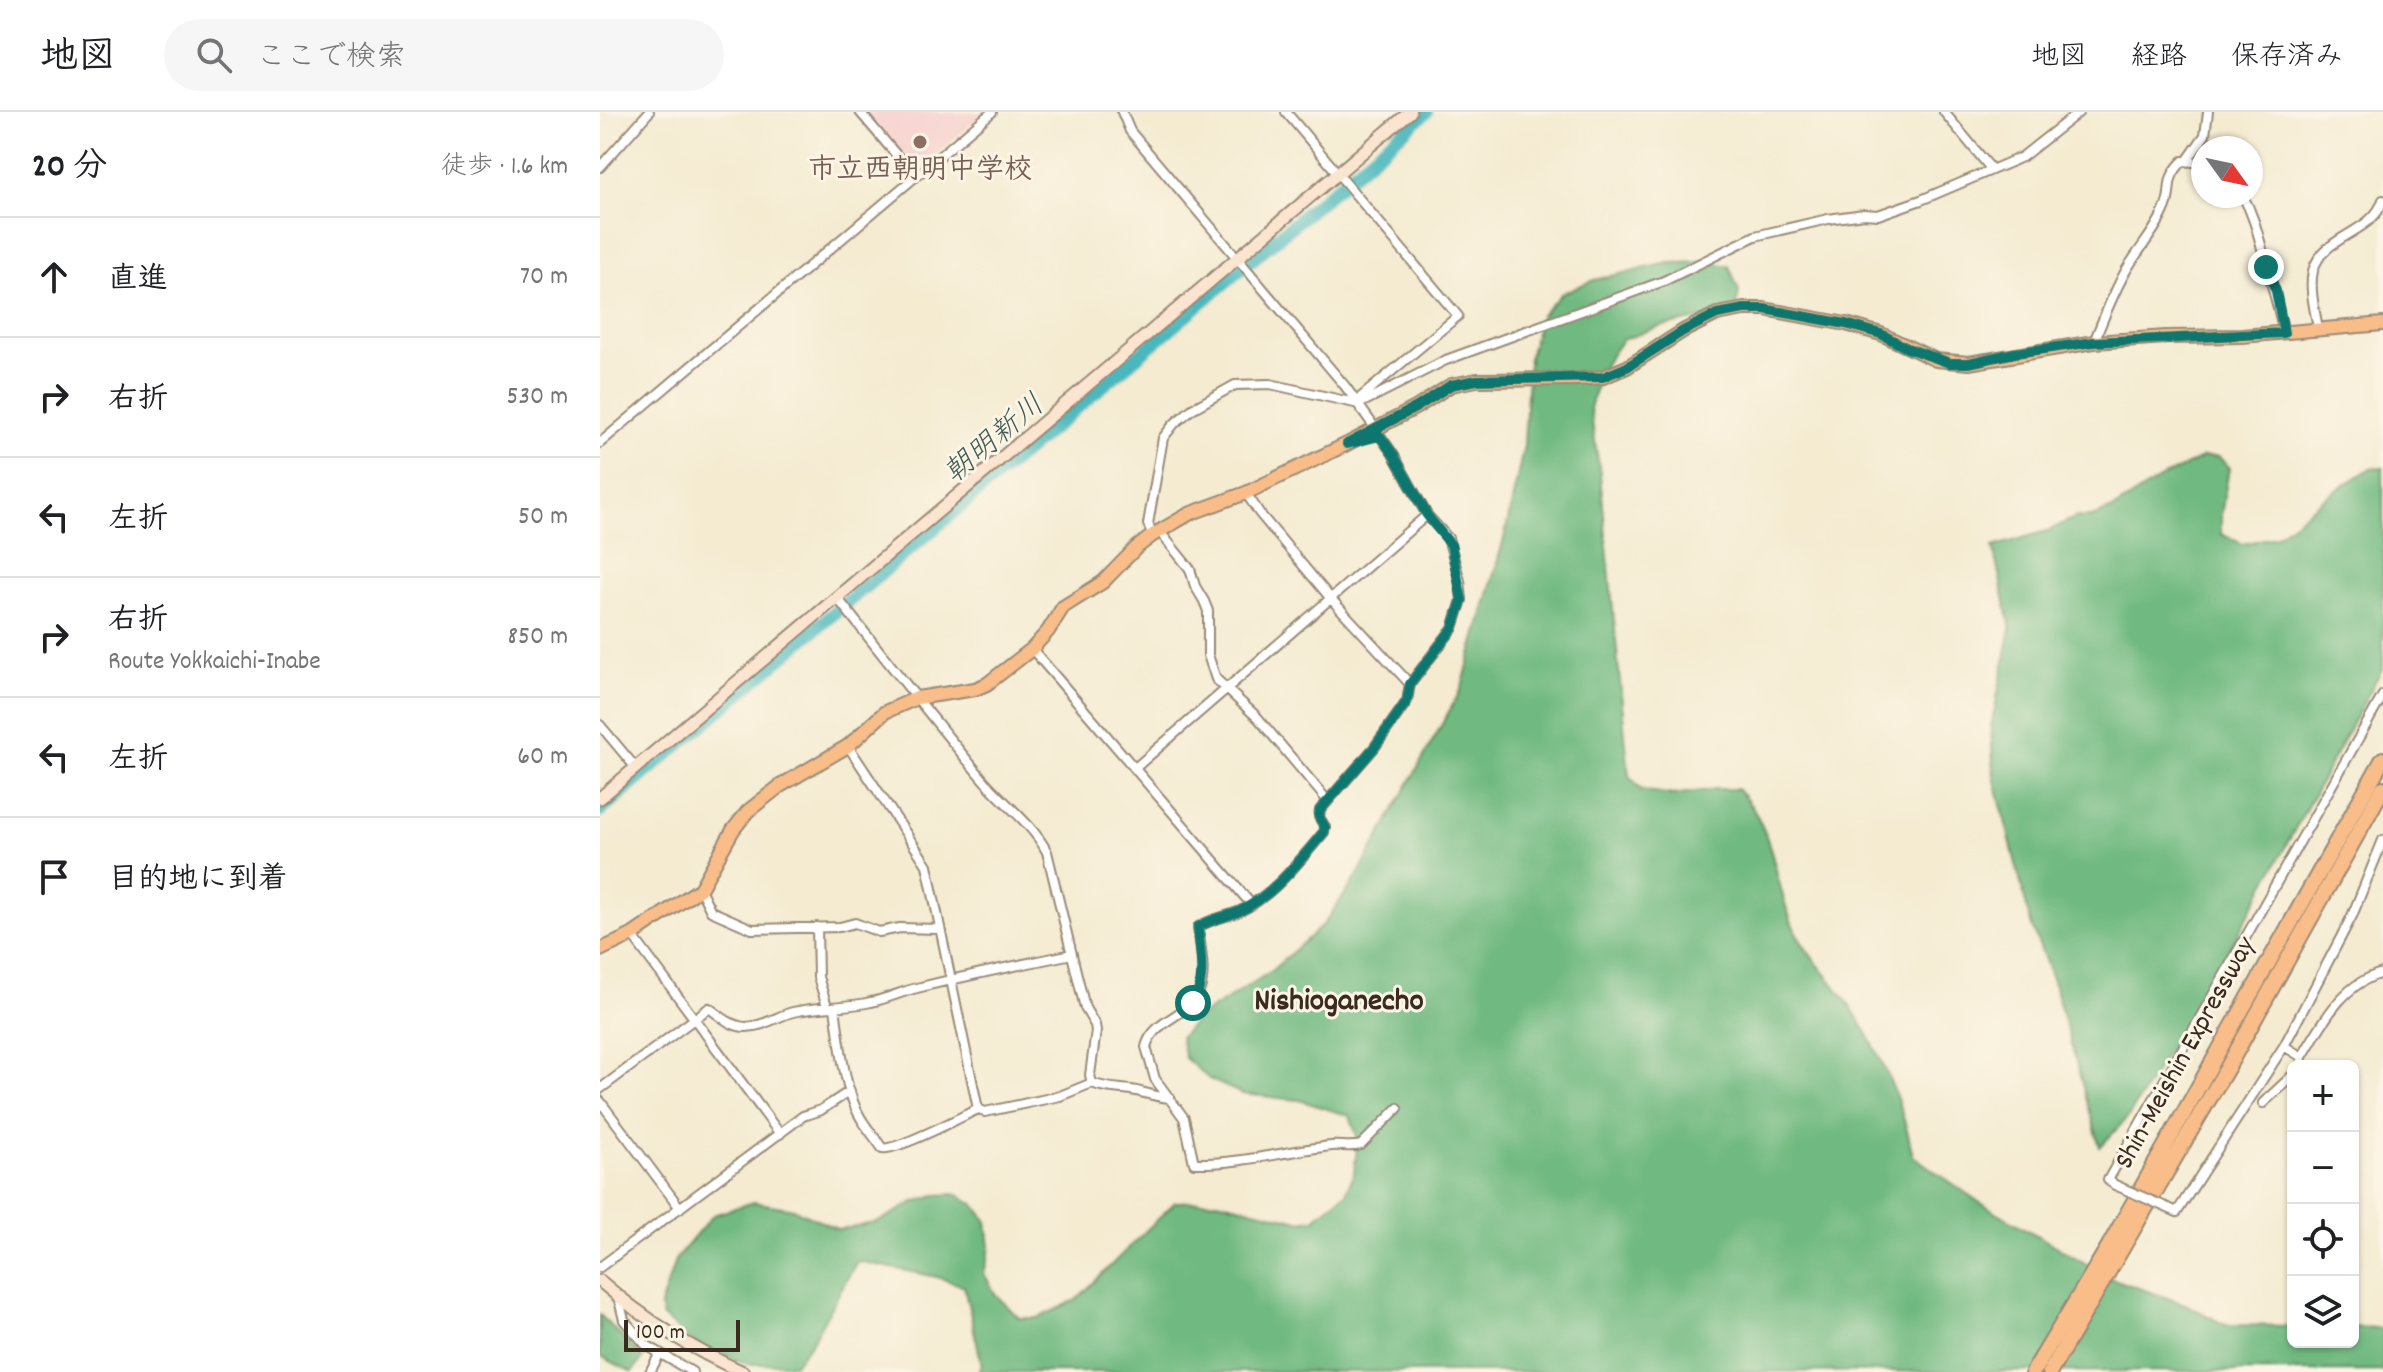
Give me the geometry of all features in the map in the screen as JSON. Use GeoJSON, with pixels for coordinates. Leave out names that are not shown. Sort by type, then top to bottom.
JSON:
{"type":"FeatureCollection","features":[{"type":"Feature","properties":{"kind":"highway","name":"Shin-Meishin Expressway"},"geometry":{"type":"LineString","coordinates":[[2033,1372],[2109,1246],[2383,759]]}},
{"type":"Feature","properties":{"kind":"highway","name":"Shin-Meishin Expressway"},"geometry":{"type":"LineString","coordinates":[[2050,1372],[2230,1063],[2383,788]]}},
{"type":"Feature","properties":{"kind":"main road"},"geometry":{"type":"LineString","coordinates":[[600,950],[632,935],[700,889],[733,830],[748,811],[780,786],[848,746],[885,712],[917,698],[975,689],[987,684],[1032,649],[1063,607],[1103,582],[1136,548],[1156,534],[1189,514],[1246,493],[1347,444],[1451,385],[1477,380],[1603,377],[1627,367],[1683,331],[1717,314],[1744,309],[1764,309],[1846,324],[1881,334],[1907,348],[1950,363],[1969,363],[2094,342],[2284,333],[2383,324]]}},
{"type":"Feature","properties":{"kind":"street"},"geometry":{"type":"LineString","coordinates":[[600,167],[649,112]]}},
{"type":"Feature","properties":{"kind":"street"},"geometry":{"type":"LineString","coordinates":[[860,112],[915,177]]}},
{"type":"Feature","properties":{"kind":"street"},"geometry":{"type":"LineString","coordinates":[[600,443],[992,112]]}},
{"type":"Feature","properties":{"kind":"street"},"geometry":{"type":"LineString","coordinates":[[1122,112],[1130,131],[1359,404],[1393,454],[1427,515],[1451,545],[1462,600],[1453,628],[1410,684],[1407,701],[1320,810],[1324,832],[1291,872],[1251,904],[1198,927],[1200,992],[1193,1003],[1153,1032],[1146,1047],[1155,1079],[1184,1118],[1194,1163],[1225,1164],[1334,1146],[1353,1148],[1361,1145],[1398,1108]]}},
{"type":"Feature","properties":{"kind":"street"},"geometry":{"type":"LineString","coordinates":[[1286,112],[1458,316],[1361,397],[1359,404]]}},
{"type":"Feature","properties":{"kind":"street"},"geometry":{"type":"LineString","coordinates":[[600,798],[841,603],[1242,264],[1342,179],[1410,112]]}},
{"type":"Feature","properties":{"kind":"street"},"geometry":{"type":"LineString","coordinates":[[1944,112],[1992,170]]}},
{"type":"Feature","properties":{"kind":"street"},"geometry":{"type":"LineString","coordinates":[[1327,800],[1258,718],[1216,679],[1208,655],[1208,611],[1190,569],[1148,524],[1163,438],[1174,424],[1192,409],[1235,385],[1270,384],[1359,404],[1446,360],[1664,281],[1755,236],[1828,219],[1878,215],[1992,170],[2022,157],[2079,112]]}},
{"type":"Feature","properties":{"kind":"street"},"geometry":{"type":"LineString","coordinates":[[2187,161],[2205,135],[2208,112]]}},
{"type":"Feature","properties":{"kind":"street"},"geometry":{"type":"LineString","coordinates":[[2094,342],[2123,276],[2164,211],[2173,171],[2183,161],[2191,162]]}},
{"type":"Feature","properties":{"kind":"street"},"geometry":{"type":"LineString","coordinates":[[2318,328],[2312,275],[2316,264],[2326,250],[2373,218],[2383,200]]}},
{"type":"Feature","properties":{"kind":"street"},"geometry":{"type":"LineString","coordinates":[[2250,208],[2276,291],[2284,333]]}},
{"type":"Feature","properties":{"kind":"street"},"geometry":{"type":"LineString","coordinates":[[1347,444],[1377,432]]}},
{"type":"Feature","properties":{"kind":"street"},"geometry":{"type":"LineString","coordinates":[[1246,493],[1332,600],[1410,684]]}},
{"type":"Feature","properties":{"kind":"street"},"geometry":{"type":"LineString","coordinates":[[1135,768],[1427,515]]}},
{"type":"Feature","properties":{"kind":"street"},"geometry":{"type":"LineString","coordinates":[[841,603],[991,788],[1039,837],[1047,852],[1085,1008],[1095,1025],[1090,1075],[1092,1083]]}},
{"type":"Feature","properties":{"kind":"street"},"geometry":{"type":"LineString","coordinates":[[1032,649],[1251,904]]}},
{"type":"Feature","properties":{"kind":"street"},"geometry":{"type":"LineString","coordinates":[[2383,695],[2108,1180],[2177,1212],[2284,1046],[2352,916],[2380,855],[2383,840]]}},
{"type":"Feature","properties":{"kind":"street"},"geometry":{"type":"LineString","coordinates":[[600,725],[636,768]]}},
{"type":"Feature","properties":{"kind":"street"},"geometry":{"type":"LineString","coordinates":[[848,746],[927,865],[978,1109]]}},
{"type":"Feature","properties":{"kind":"street"},"geometry":{"type":"LineString","coordinates":[[700,889],[711,911],[752,929],[840,927],[855,923],[879,932],[900,928],[939,929]]}},
{"type":"Feature","properties":{"kind":"street"},"geometry":{"type":"LineString","coordinates":[[817,927],[818,977],[831,1007],[850,1091],[863,1123],[882,1148],[899,1148],[978,1109],[985,1112],[1060,1096],[1092,1083],[1107,1089],[1133,1090],[1151,1097],[1168,1095]]}},
{"type":"Feature","properties":{"kind":"street"},"geometry":{"type":"LineString","coordinates":[[632,935],[780,1134]]}},
{"type":"Feature","properties":{"kind":"street"},"geometry":{"type":"LineString","coordinates":[[600,1089],[709,1008],[724,1019],[746,1027],[795,1011],[872,1002],[951,979],[1072,954]]}},
{"type":"Feature","properties":{"kind":"street"},"geometry":{"type":"LineString","coordinates":[[2302,1060],[2333,1006],[2374,975],[2383,973]]}},
{"type":"Feature","properties":{"kind":"street"},"geometry":{"type":"LineString","coordinates":[[2284,1046],[2299,1060]]}},
{"type":"Feature","properties":{"kind":"street"},"geometry":{"type":"LineString","coordinates":[[2263,1103],[2287,1081]]}},
{"type":"Feature","properties":{"kind":"street"},"geometry":{"type":"LineString","coordinates":[[600,1267],[803,1116],[821,1110],[850,1091]]}},
{"type":"Feature","properties":{"kind":"street"},"geometry":{"type":"LineString","coordinates":[[600,1101],[680,1208]]}},
{"type":"Feature","properties":{"kind":"street"},"geometry":{"type":"LineString","coordinates":[[600,1281],[691,1346],[743,1372]]}},
{"type":"Feature","properties":{"kind":"street"},"geometry":{"type":"LineString","coordinates":[[618,1296],[624,1320],[646,1345],[692,1372]]}},
{"type":"Feature","properties":{"kind":"street"},"geometry":{"type":"LineString","coordinates":[[650,1372],[659,1355]]}},
{"type":"Feature","properties":{"kind":"shaded area","name":"市立西朝明中学校"},"geometry":{"type":"Polygon","coordinates":[[[865,112],[986,112],[915,172],[865,112]]]}},
{"type":"Feature","properties":{"kind":"green space"},"geometry":{"type":"Polygon","coordinates":[[[1711,262],[1729,266],[1739,291],[1735,312],[1658,327],[1622,340],[1600,371],[1590,409],[1600,474],[1629,776],[1642,790],[1673,795],[1737,789],[1749,803],[1771,850],[1795,930],[1857,1017],[1878,1054],[1902,1115],[1913,1156],[1979,1202],[2113,1279],[2185,1304],[2225,1325],[2287,1326],[2287,1348],[2359,1348],[2359,1327],[2383,1328],[2383,1371],[979,1372],[982,1365],[964,1286],[937,1277],[857,1261],[811,1343],[794,1364],[747,1364],[691,1342],[663,1317],[660,1307],[675,1260],[713,1215],[753,1202],[794,1209],[839,1230],[878,1222],[912,1203],[935,1195],[956,1194],[974,1204],[987,1221],[990,1248],[984,1274],[996,1295],[1019,1318],[1038,1318],[1076,1300],[1175,1202],[1218,1201],[1299,1221],[1314,1219],[1346,1193],[1354,1173],[1358,1139],[1350,1116],[1299,1100],[1242,1094],[1209,1079],[1185,1058],[1180,1037],[1201,1016],[1270,972],[1323,925],[1357,877],[1461,690],[1505,535],[1524,445],[1529,357],[1541,315],[1562,293],[1594,280],[1668,263],[1711,262]]]}},
{"type":"Feature","properties":{"kind":"green space"},"geometry":{"type":"Polygon","coordinates":[[[2203,457],[2219,457],[2229,468],[2221,534],[2243,544],[2276,536],[2371,468],[2383,467],[2383,667],[2238,934],[2129,1116],[2100,1147],[2053,981],[2031,924],[1994,776],[1991,728],[2011,629],[1993,547],[2050,530],[2076,517],[2092,517],[2113,509],[2159,479],[2203,457]]]}},
{"type":"Feature","properties":{"kind":"green space"},"geometry":{"type":"Polygon","coordinates":[[[600,1315],[643,1358],[632,1372],[600,1356],[600,1315]]]}},
{"type":"Feature","properties":{"kind":"waterway","name":"朝明新川"},"geometry":{"type":"LineString","coordinates":[[600,811],[1426,112]]}},
{"type":"Feature","properties":{"kind":"place","name":"市立西朝明中学校"},"geometry":{"type":"Point","coordinates":[920,142]}},
{"type":"Feature","properties":{"kind":"district","name":"Nishioganecho"},"geometry":{"type":"Point","coordinates":[1339,1003]}},
{"type":"Feature","properties":{"kind":"route"},"geometry":{"type":"LineString","coordinates":[[1193,1003],[1200,992],[1202,979],[1198,927],[1251,904],[1291,872],[1302,859],[1324,832],[1320,810],[1374,748],[1407,701],[1410,684],[1453,628],[1459,613],[1462,600],[1460,581],[1451,545],[1427,515],[1393,454],[1380,436],[1347,444],[1451,385],[1477,380],[1603,377],[1627,367],[1683,331],[1717,314],[1744,309],[1764,309],[1846,324],[1881,334],[1907,348],[1950,363],[1969,363],[2094,342],[2284,333],[2276,291],[2266,267]]}}]}
